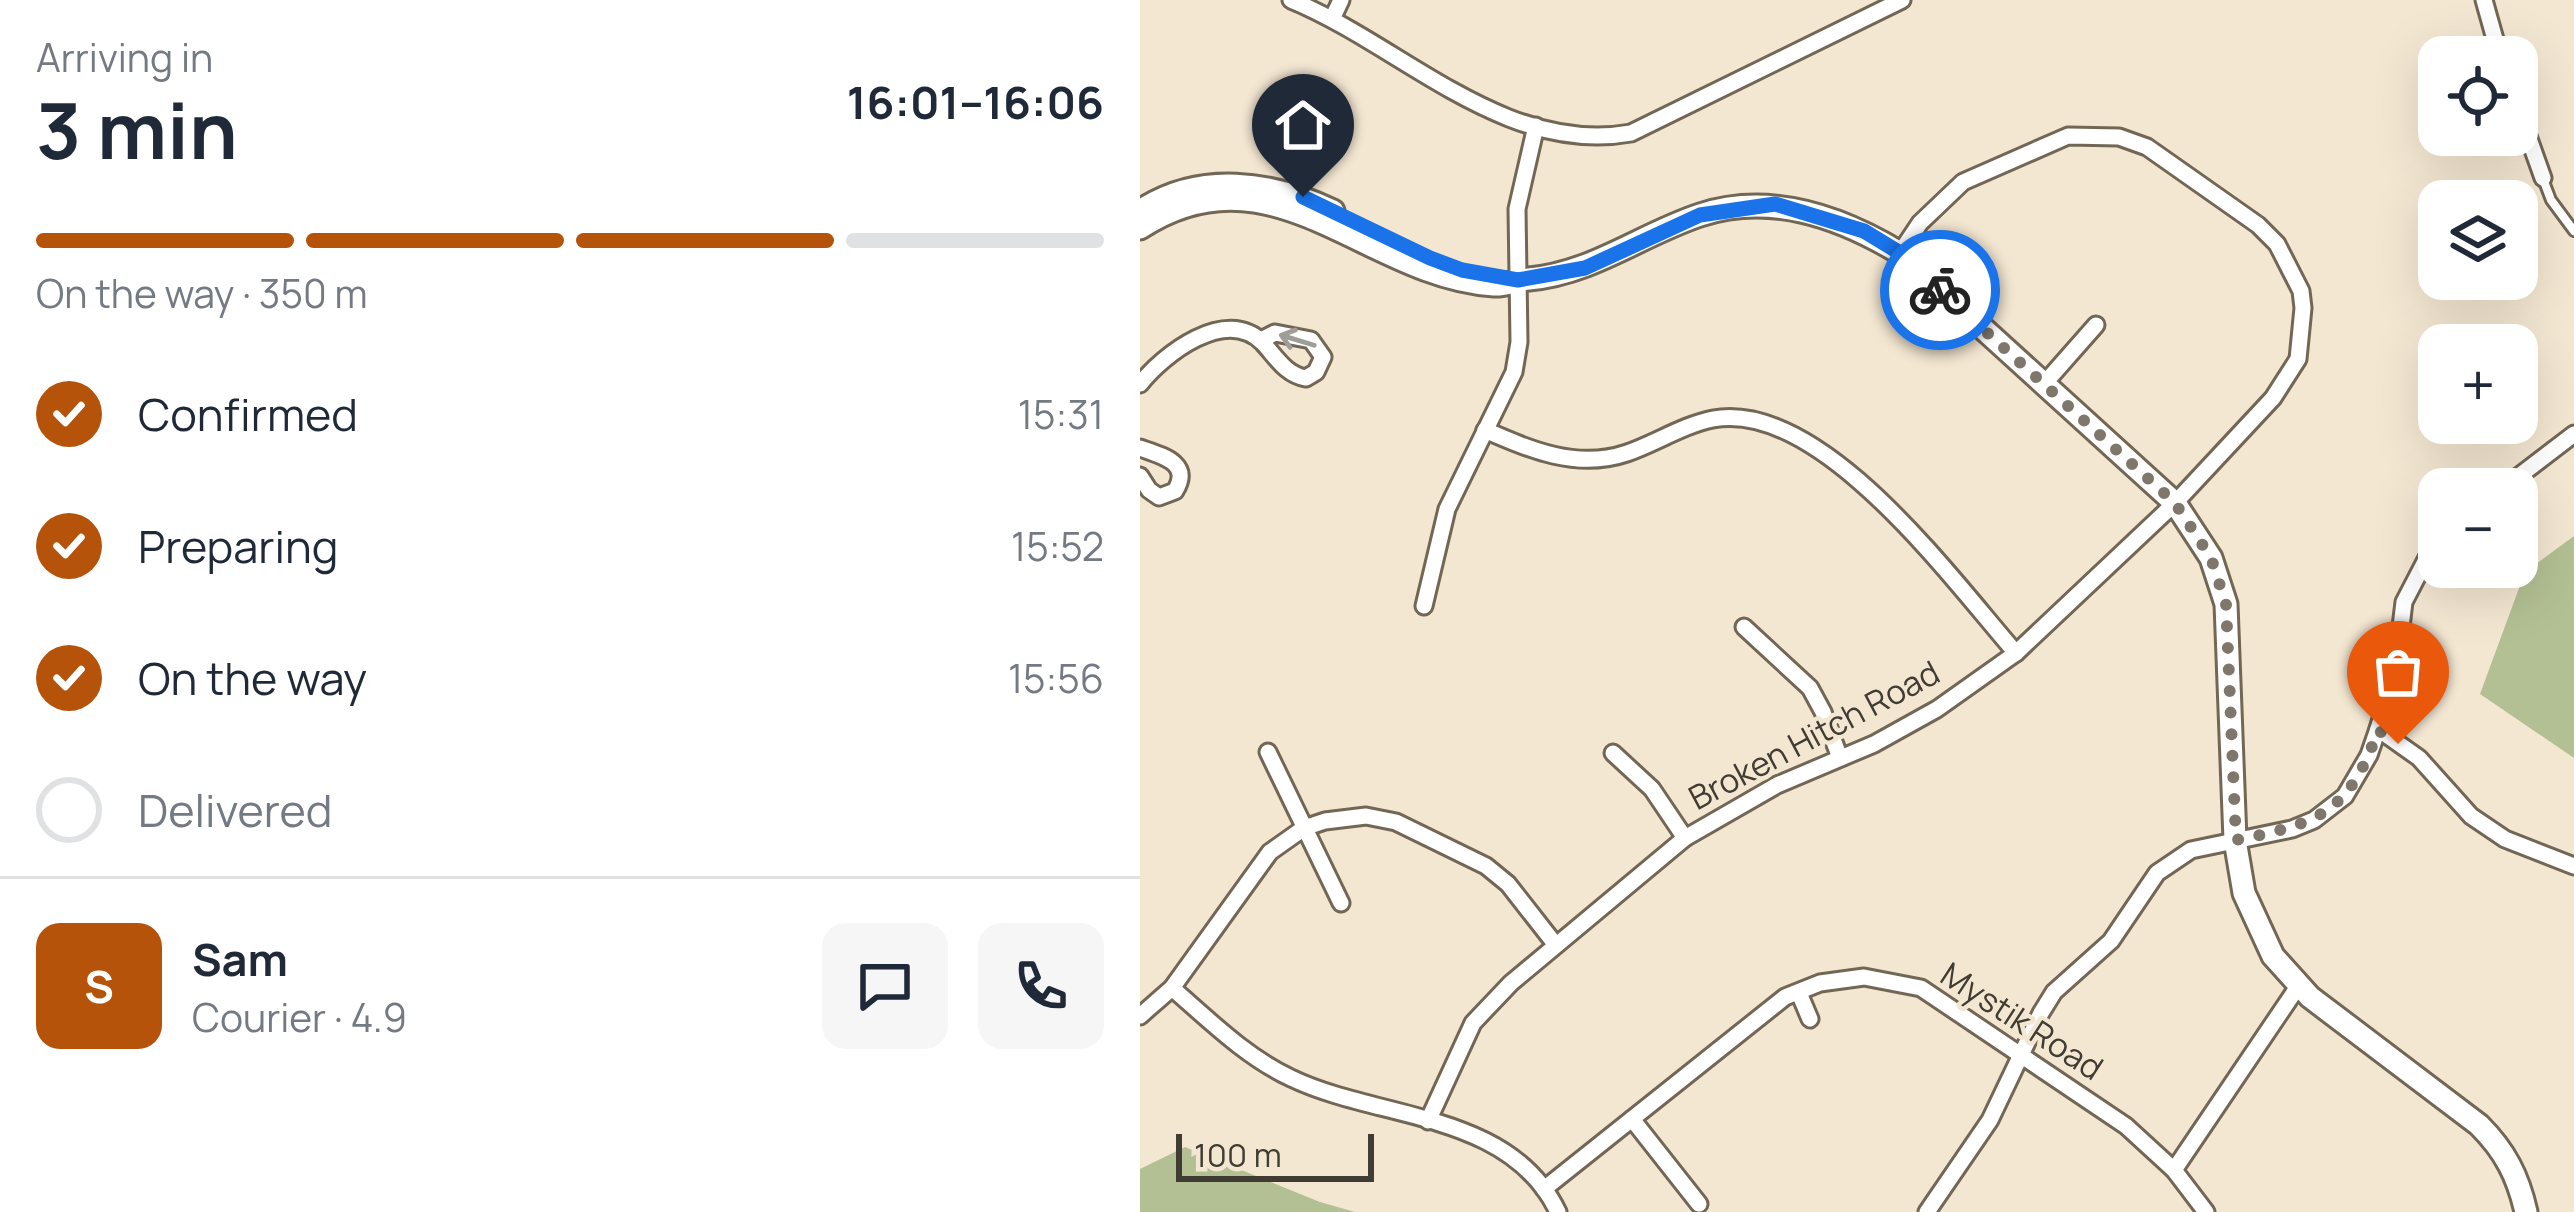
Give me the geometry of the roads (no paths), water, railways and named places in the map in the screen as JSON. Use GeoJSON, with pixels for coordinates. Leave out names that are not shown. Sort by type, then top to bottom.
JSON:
{"type":"FeatureCollection","features":[{"type":"Feature","properties":{"kind":"street"},"geometry":{"type":"LineString","coordinates":[[1291,0],[1333,17],[1486,109],[1565,135],[1604,138],[1631,133],[1902,0]]}},
{"type":"Feature","properties":{"kind":"street"},"geometry":{"type":"LineString","coordinates":[[1333,17],[1341,0]]}},
{"type":"Feature","properties":{"kind":"street"},"geometry":{"type":"LineString","coordinates":[[2484,0],[2494,36]]}},
{"type":"Feature","properties":{"kind":"street"},"geometry":{"type":"LineString","coordinates":[[1424,606],[1447,509],[1514,372],[1516,209],[1535,126]]}},
{"type":"Feature","properties":{"kind":"street","name":"Broken Hitch Road"},"geometry":{"type":"LineString","coordinates":[[1428,1121],[1474,1023],[1510,983],[1685,838],[1777,785],[1874,744],[1937,710],[2016,653],[2175,503],[2273,398],[2297,359],[2303,308],[2287,259],[2258,226],[2147,148],[2102,135],[2068,136],[1963,182],[1920,223],[1900,253]]}},
{"type":"Feature","properties":{"kind":"street"},"geometry":{"type":"LineString","coordinates":[[2534,156],[2542,178]]}},
{"type":"Feature","properties":{"kind":"street"},"geometry":{"type":"LineString","coordinates":[[1140,211],[1182,191],[1222,184],[1259,186],[1303,197],[1462,270],[1518,280]]}},
{"type":"Feature","properties":{"kind":"street"},"geometry":{"type":"LineString","coordinates":[[1140,229],[1185,206],[1249,199],[1282,205],[1456,279],[1498,286],[1585,268],[1700,215],[1775,204],[1864,231],[1900,253],[2175,503],[2211,558],[2226,604],[2236,840],[2244,893],[2273,956],[2299,986],[2500,1146],[2520,1184],[2526,1212]]}},
{"type":"Feature","properties":{"kind":"street"},"geometry":{"type":"LineString","coordinates":[[2044,384],[2096,325]]}},
{"type":"Feature","properties":{"kind":"street"},"geometry":{"type":"LineString","coordinates":[[1140,384],[1161,358],[1206,334],[1237,331],[1261,340]]}},
{"type":"Feature","properties":{"kind":"street"},"geometry":{"type":"LineString","coordinates":[[1485,430],[1538,453],[1606,458],[1714,418],[1746,417],[1782,427],[1890,509],[2016,653]]}},
{"type":"Feature","properties":{"kind":"street"},"geometry":{"type":"LineString","coordinates":[[2529,468],[2574,434]]}},
{"type":"Feature","properties":{"kind":"street"},"geometry":{"type":"LineString","coordinates":[[1140,448],[1172,460],[1181,476],[1175,491],[1159,497],[1140,476]]}},
{"type":"Feature","properties":{"kind":"street"},"geometry":{"type":"LineString","coordinates":[[1927,1212],[1990,1120],[2054,992],[2111,941],[2158,872],[2191,850],[2292,830],[2345,796],[2378,730],[2396,668],[2404,602],[2418,578]]}},
{"type":"Feature","properties":{"kind":"street"},"geometry":{"type":"LineString","coordinates":[[1744,627],[1810,688],[1840,758]]}},
{"type":"Feature","properties":{"kind":"street"},"geometry":{"type":"LineString","coordinates":[[2378,730],[2419,758],[2471,816],[2505,839],[2574,866]]}},
{"type":"Feature","properties":{"kind":"street"},"geometry":{"type":"LineString","coordinates":[[1268,752],[1341,903]]}},
{"type":"Feature","properties":{"kind":"street"},"geometry":{"type":"LineString","coordinates":[[1613,753],[1652,789],[1685,838]]}},
{"type":"Feature","properties":{"kind":"street"},"geometry":{"type":"LineString","coordinates":[[1140,1016],[1172,988],[1270,852],[1304,828],[1366,816],[1396,822],[1486,866],[1508,884],[1556,944]]}},
{"type":"Feature","properties":{"kind":"street","name":"Mystik Road"},"geometry":{"type":"LineString","coordinates":[[1544,1189],[1785,997],[1820,983],[1864,976],[1921,988],[2126,1126],[2174,1170],[2206,1212]]}},
{"type":"Feature","properties":{"kind":"street"},"geometry":{"type":"LineString","coordinates":[[2174,1170],[2299,986]]}},
{"type":"Feature","properties":{"kind":"street"},"geometry":{"type":"LineString","coordinates":[[1172,988],[1243,1049],[1289,1078],[1491,1143],[1519,1163],[1558,1212]]}},
{"type":"Feature","properties":{"kind":"street"},"geometry":{"type":"LineString","coordinates":[[1798,993],[1810,1019]]}},
{"type":"Feature","properties":{"kind":"street"},"geometry":{"type":"LineString","coordinates":[[1632,1119],[1699,1204]]}},
{"type":"Feature","properties":{"kind":"lane"},"geometry":{"type":"LineString","coordinates":[[2542,178],[2551,200],[2574,231]]}}]}
